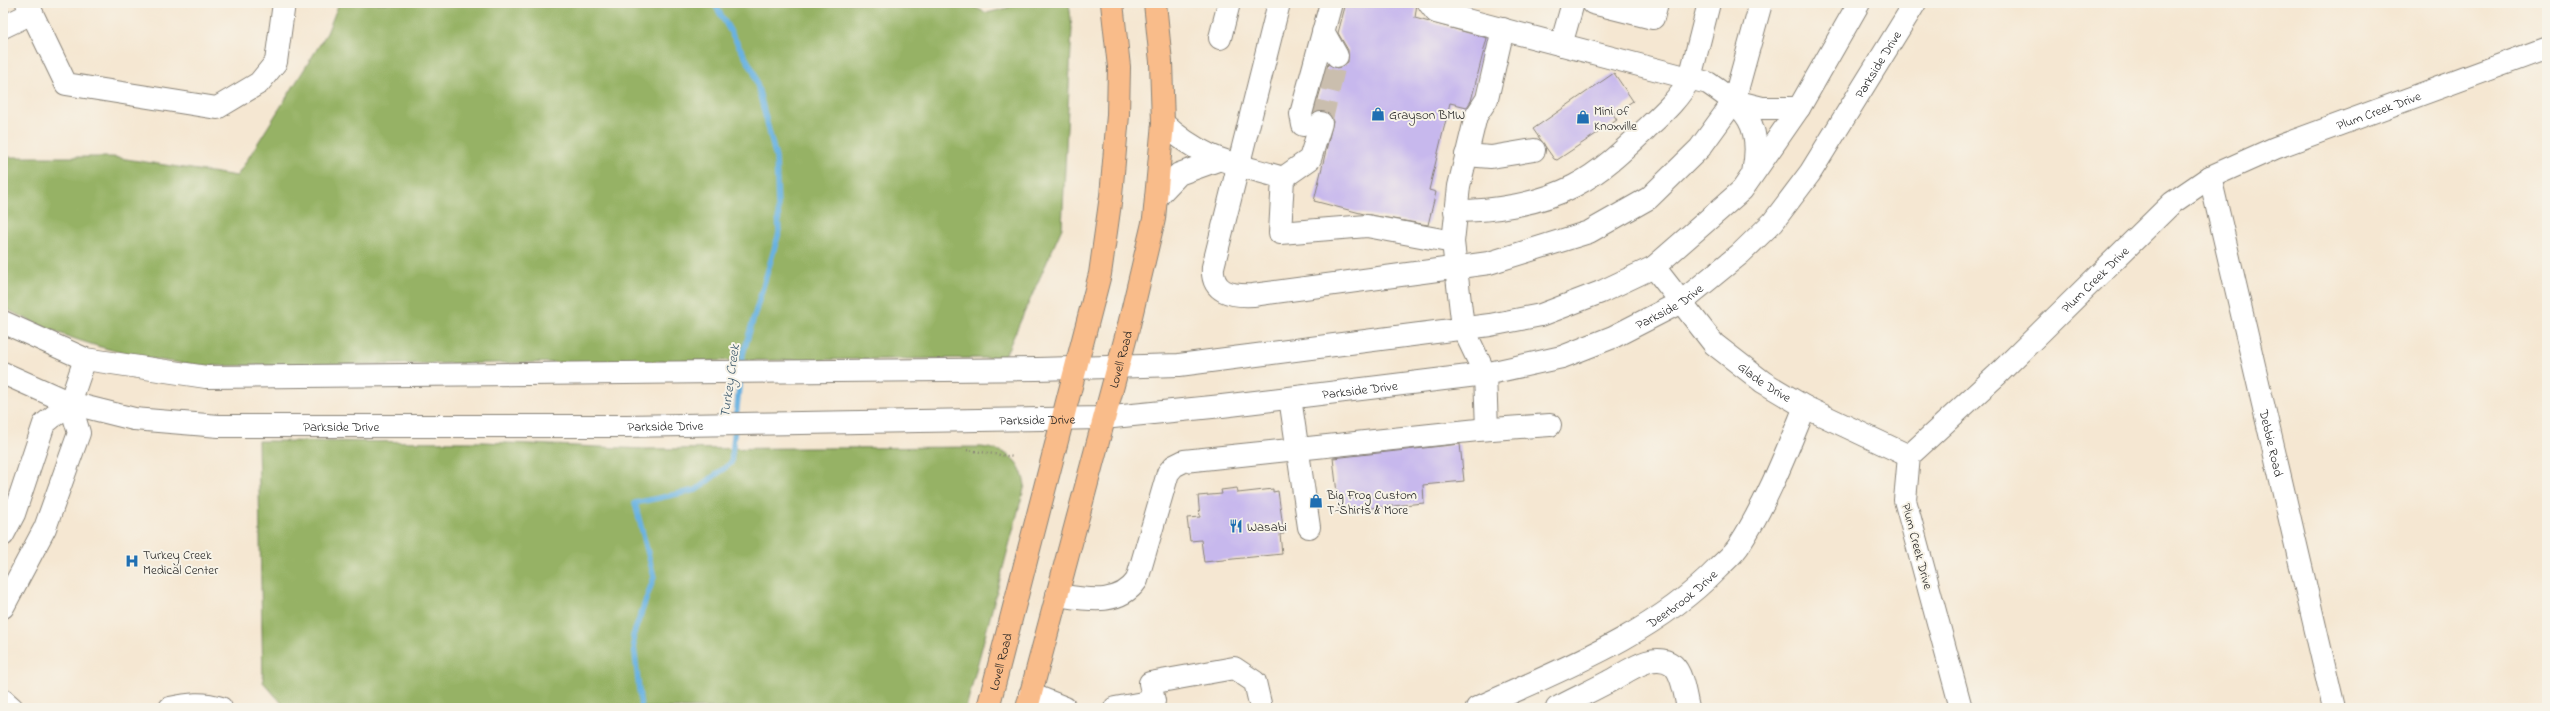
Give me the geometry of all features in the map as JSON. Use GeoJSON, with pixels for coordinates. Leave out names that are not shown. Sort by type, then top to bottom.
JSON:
{"type":"FeatureCollection","features":[{"type":"Feature","properties":{"kind":"main road","name":"Lovell Road"},"geometry":{"type":"LineString","coordinates":[[988,708],[1077,368],[1100,274],[1116,156],[1119,67],[1112,3]]}},
{"type":"Feature","properties":{"kind":"main road","name":"Lovell Road"},"geometry":{"type":"LineString","coordinates":[[1028,701],[1117,368],[1152,227],[1163,123],[1161,62],[1156,3]]}},
{"type":"Feature","properties":{"kind":"street"},"geometry":{"type":"LineString","coordinates":[[3,27],[29,8],[66,84],[217,108],[259,83],[276,62],[284,3]]}},
{"type":"Feature","properties":{"kind":"street"},"geometry":{"type":"LineString","coordinates":[[1220,38],[1230,3]]}},
{"type":"Feature","properties":{"kind":"street"},"geometry":{"type":"LineString","coordinates":[[1280,3],[1228,162],[1212,276],[1217,286],[1232,295],[1253,295],[1489,264],[1590,232],[1648,198],[1700,148],[1734,101],[1761,3]]}},
{"type":"Feature","properties":{"kind":"street"},"geometry":{"type":"LineString","coordinates":[[1283,178],[1310,159],[1312,124],[1301,114],[1330,3]]}},
{"type":"Feature","properties":{"kind":"street"},"geometry":{"type":"LineString","coordinates":[[1430,3],[1436,12],[1708,83],[1734,101],[1745,112],[1755,139],[1756,160],[1753,175]]}},
{"type":"Feature","properties":{"kind":"street"},"geometry":{"type":"LineString","coordinates":[[1561,45],[1573,3]]}},
{"type":"Feature","properties":{"kind":"street"},"geometry":{"type":"LineString","coordinates":[[1593,3],[1653,18],[1657,3]]}},
{"type":"Feature","properties":{"kind":"street"},"geometry":{"type":"LineString","coordinates":[[1455,212],[1476,211],[1508,206],[1547,197],[1574,186],[1603,167],[1630,145],[1665,111],[1685,88],[1690,78],[1709,3]]}},
{"type":"Feature","properties":{"kind":"street"},"geometry":{"type":"LineString","coordinates":[[3,322],[85,359],[206,377],[1117,368],[1179,365],[1490,325],[1541,315],[1601,292],[1654,266],[1742,190],[1799,108],[1860,3]]}},
{"type":"Feature","properties":{"kind":"street","name":"Parkside Drive"},"geometry":{"type":"LineString","coordinates":[[3,373],[70,403],[134,419],[219,426],[710,425],[1103,418],[1290,398],[1485,374],[1562,357],[1613,337],[1681,302],[1740,254],[1773,222],[1810,173],[1915,3]]}},
{"type":"Feature","properties":{"kind":"street"},"geometry":{"type":"LineString","coordinates":[[1487,429],[1485,374],[1463,328],[1454,268],[1453,242],[1455,212],[1466,155],[1476,116],[1487,98],[1503,29]]}},
{"type":"Feature","properties":{"kind":"street"},"geometry":{"type":"LineString","coordinates":[[1323,31],[1337,56]]}},
{"type":"Feature","properties":{"kind":"street","name":"Plum Creek Drive"},"geometry":{"type":"LineString","coordinates":[[1961,708],[1905,500],[1909,456],[1997,374],[2172,203],[2210,177],[2275,148],[2547,48]]}},
{"type":"Feature","properties":{"kind":"street"},"geometry":{"type":"LineString","coordinates":[[1734,101],[1762,108],[1799,108]]}},
{"type":"Feature","properties":{"kind":"street"},"geometry":{"type":"LineString","coordinates":[[1163,123],[1185,143],[1228,162],[1283,178]]}},
{"type":"Feature","properties":{"kind":"street"},"geometry":{"type":"LineString","coordinates":[[1466,155],[1491,157],[1534,150]]}},
{"type":"Feature","properties":{"kind":"street"},"geometry":{"type":"LineString","coordinates":[[1156,198],[1179,174],[1228,162]]}},
{"type":"Feature","properties":{"kind":"street","name":"Debbie Road"},"geometry":{"type":"LineString","coordinates":[[2210,177],[2334,708]]}},
{"type":"Feature","properties":{"kind":"street"},"geometry":{"type":"LineString","coordinates":[[1283,178],[1280,233],[1367,226],[1453,242]]}},
{"type":"Feature","properties":{"kind":"street","name":"Glade Drive"},"geometry":{"type":"LineString","coordinates":[[1654,266],[1714,344],[1763,382],[1805,407],[1909,456]]}},
{"type":"Feature","properties":{"kind":"street"},"geometry":{"type":"LineString","coordinates":[[3,535],[14,514],[44,424],[70,403],[85,359]]}},
{"type":"Feature","properties":{"kind":"street"},"geometry":{"type":"LineString","coordinates":[[1290,398],[1299,450],[1309,526]]}},
{"type":"Feature","properties":{"kind":"street"},"geometry":{"type":"LineString","coordinates":[[5,596],[45,528],[79,433],[70,403]]}},
{"type":"Feature","properties":{"kind":"street","name":"Deerbrook Drive"},"geometry":{"type":"LineString","coordinates":[[1477,708],[1581,660],[1642,627],[1698,589],[1740,546],[1777,474],[1805,407]]}},
{"type":"Feature","properties":{"kind":"street"},"geometry":{"type":"LineString","coordinates":[[1057,595],[1099,599],[1118,597],[1131,589],[1137,580],[1168,473],[1174,466],[1184,462],[1487,429],[1550,425]]}},
{"type":"Feature","properties":{"kind":"street"},"geometry":{"type":"LineString","coordinates":[[1556,708],[1637,665],[1664,661],[1673,666],[1679,673],[1688,708]]}},
{"type":"Feature","properties":{"kind":"street"},"geometry":{"type":"LineString","coordinates":[[1115,708],[1154,705],[1150,683],[1234,668],[1255,682],[1261,708]]}},
{"type":"Feature","properties":{"kind":"street"},"geometry":{"type":"LineString","coordinates":[[3,700],[12,708]]}},
{"type":"Feature","properties":{"kind":"street"},"geometry":{"type":"LineString","coordinates":[[1028,701],[1064,708]]}},
{"type":"Feature","properties":{"kind":"street"},"geometry":{"type":"LineString","coordinates":[[170,708],[190,704],[210,704],[221,708]]}},
{"type":"Feature","properties":{"kind":"path"},"geometry":{"type":"LineString","coordinates":[[967,450],[1014,457]]}},
{"type":"Feature","properties":{"kind":"green space"},"geometry":{"type":"Polygon","coordinates":[[[339,3],[965,3],[987,13],[1007,8],[1014,3],[1069,3],[1072,28],[1062,228],[1005,356],[992,358],[213,366],[158,360],[105,348],[53,331],[3,307],[3,157],[113,157],[237,176],[327,33],[339,3]]]}},
{"type":"Feature","properties":{"kind":"green space"},"geometry":{"type":"Polygon","coordinates":[[[258,441],[483,442],[645,449],[981,447],[998,450],[1011,457],[1020,468],[1025,485],[966,708],[286,708],[263,682],[258,441]]]}},
{"type":"Feature","properties":{"kind":"building","name":"Grayson BMW"},"geometry":{"type":"Polygon","coordinates":[[[1346,3],[1417,3],[1415,18],[1487,38],[1471,101],[1467,107],[1450,103],[1429,190],[1436,192],[1428,225],[1364,214],[1314,201],[1333,121],[1325,111],[1314,113],[1328,64],[1337,68],[1348,62],[1348,50],[1338,33],[1346,3]]]}},
{"type":"Feature","properties":{"kind":"building","name":"Mini of Knoxville"},"geometry":{"type":"Polygon","coordinates":[[[1614,73],[1633,101],[1613,114],[1617,120],[1557,160],[1554,159],[1533,129],[1614,73]]]}},
{"type":"Feature","properties":{"kind":"building"},"geometry":{"type":"Polygon","coordinates":[[[1460,444],[1464,481],[1423,485],[1424,503],[1339,511],[1333,458],[1460,444]]]}},
{"type":"Feature","properties":{"kind":"building","name":"Wasabi"},"geometry":{"type":"Polygon","coordinates":[[[1237,488],[1238,493],[1273,489],[1273,492],[1278,491],[1284,534],[1280,534],[1282,554],[1204,562],[1201,540],[1190,541],[1187,518],[1200,517],[1198,496],[1222,494],[1221,490],[1237,488]]]}},
{"type":"Feature","properties":{"kind":"waterway","name":"Turkey Creek"},"geometry":{"type":"LineString","coordinates":[[714,3],[754,72],[776,158],[779,233],[743,354],[741,368]]}},
{"type":"Feature","properties":{"kind":"waterway","name":"Turkey Creek"},"geometry":{"type":"LineString","coordinates":[[736,419],[740,376]]}},
{"type":"Feature","properties":{"kind":"waterway","name":"Turkey Creek"},"geometry":{"type":"LineString","coordinates":[[641,708],[633,636],[654,577],[635,503],[696,490],[731,463],[735,428]]}},
{"type":"Feature","properties":{"kind":"tunnel"},"geometry":{"type":"LineString","coordinates":[[1321,123],[1337,56]]}},
{"type":"Feature","properties":{"kind":"place","name":"Grayson BMW"},"geometry":{"type":"Point","coordinates":[1378,114]}},
{"type":"Feature","properties":{"kind":"place","name":"Mini of Knoxville"},"geometry":{"type":"Point","coordinates":[1583,117]}},
{"type":"Feature","properties":{"kind":"place","name":"Big Frog Custom T-Shirts & More"},"geometry":{"type":"Point","coordinates":[1316,501]}},
{"type":"Feature","properties":{"kind":"place","name":"Wasabi"},"geometry":{"type":"Point","coordinates":[1236,526]}},
{"type":"Feature","properties":{"kind":"place","name":"Turkey Creek Medical Center"},"geometry":{"type":"Point","coordinates":[132,561]}}]}
